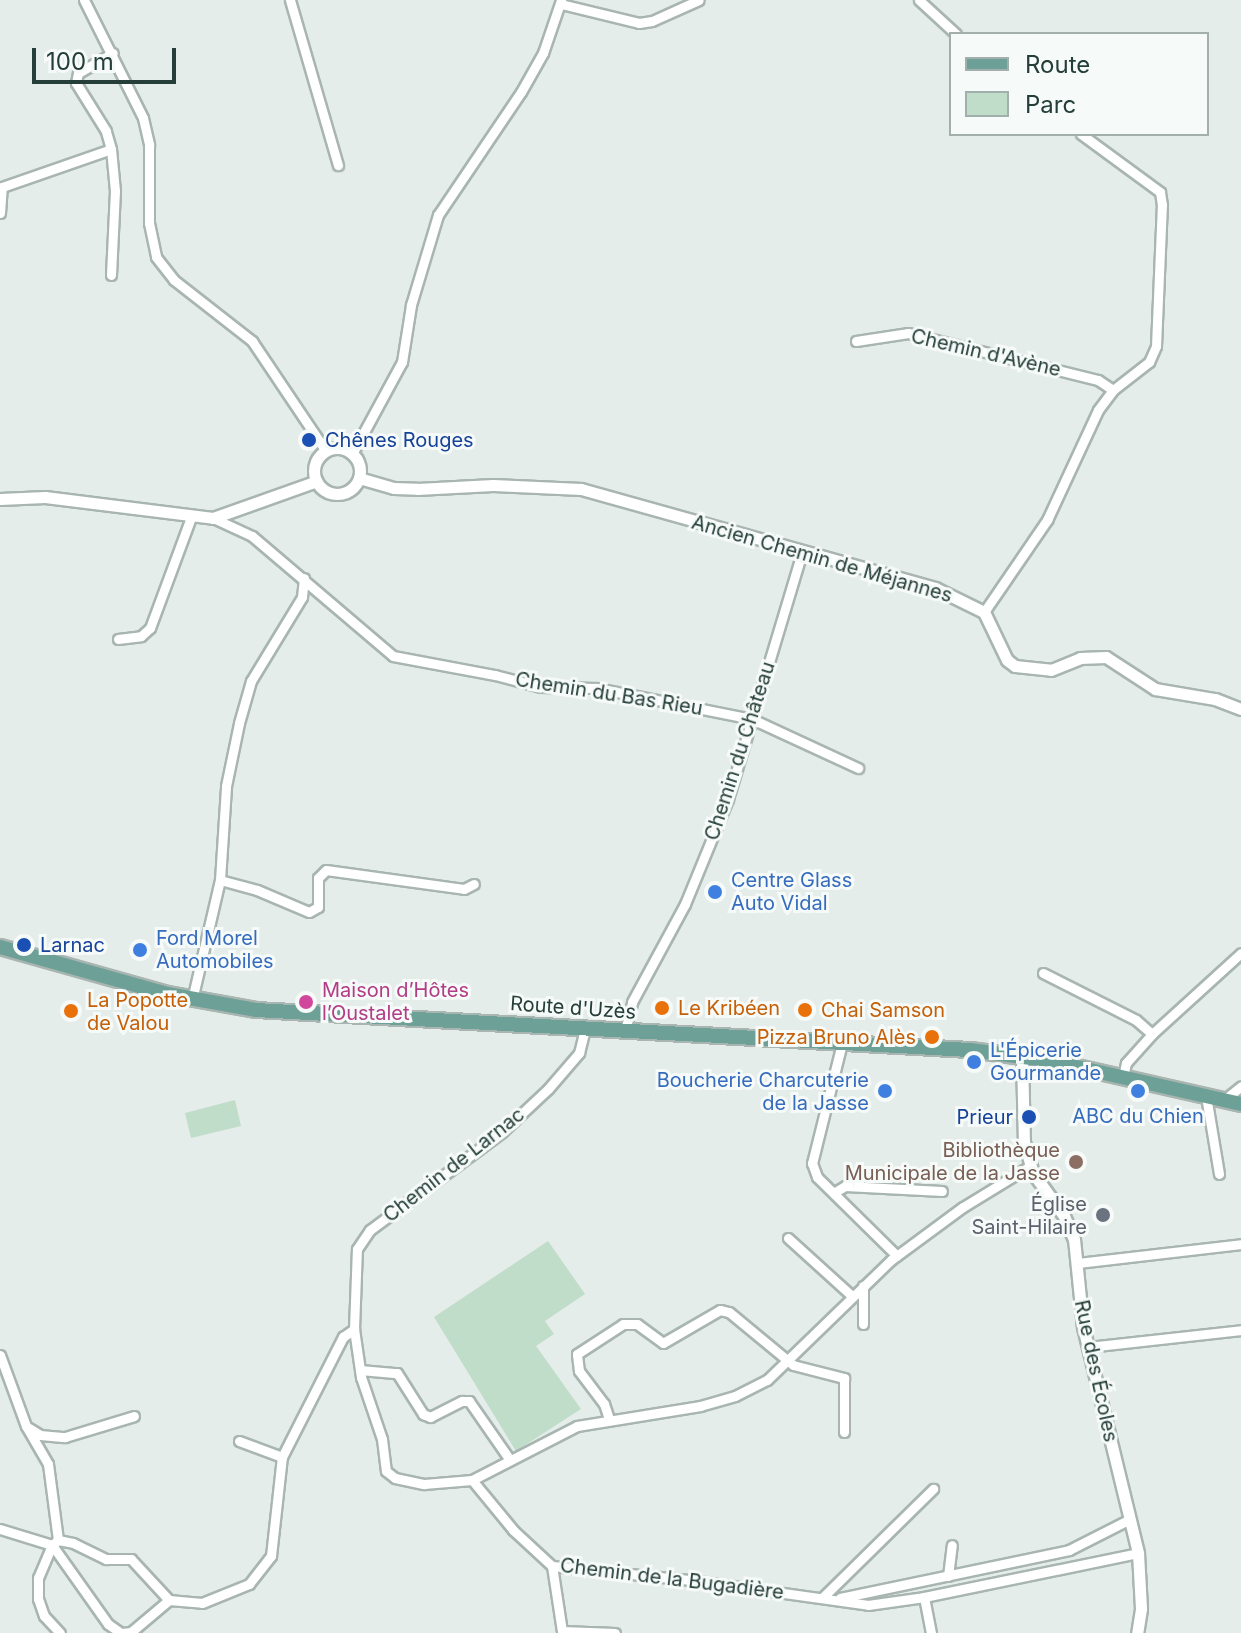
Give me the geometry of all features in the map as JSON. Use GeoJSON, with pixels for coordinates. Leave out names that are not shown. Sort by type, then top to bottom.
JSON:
{"type":"FeatureCollection","features":[{"type":"Feature","properties":{"kind":"main road","name":"Route d'Uzès"},"geometry":{"type":"LineString","coordinates":[[0,947],[192,1000],[256,1010],[1022,1056],[1241,1104]]}},
{"type":"Feature","properties":{"kind":"street"},"geometry":{"type":"LineString","coordinates":[[84,0],[143,118],[149,145],[149,223],[156,257],[174,280],[252,341],[326,451]]}},
{"type":"Feature","properties":{"kind":"street"},"geometry":{"type":"LineString","coordinates":[[290,0],[338,165]]}},
{"type":"Feature","properties":{"kind":"street"},"geometry":{"type":"LineString","coordinates":[[352,454],[402,362],[411,305],[438,215],[521,92],[543,53],[561,2],[639,23],[652,21],[699,0]]}},
{"type":"Feature","properties":{"kind":"street"},"geometry":{"type":"LineString","coordinates":[[919,0],[954,32]]}},
{"type":"Feature","properties":{"kind":"street"},"geometry":{"type":"LineString","coordinates":[[111,275],[115,191],[111,149],[106,131],[76,83],[78,73],[113,53]]}},
{"type":"Feature","properties":{"kind":"street"},"geometry":{"type":"LineString","coordinates":[[1084,136],[1160,192],[1162,205],[1154,354],[1141,371],[1113,390],[1098,410],[1047,520],[984,612],[1007,660],[1015,666],[1051,670],[1080,658],[1106,657],[1155,689],[1215,699],[1241,709]]}},
{"type":"Feature","properties":{"kind":"street"},"geometry":{"type":"LineString","coordinates":[[0,213],[2,187],[111,149]]}},
{"type":"Feature","properties":{"kind":"street","name":"Chemin d'Avène"},"geometry":{"type":"LineString","coordinates":[[856,341],[908,333],[1098,380],[1113,390]]}},
{"type":"Feature","properties":{"kind":"street"},"geometry":{"type":"LineString","coordinates":[[340,448],[352,454],[359,465],[359,478],[350,490],[335,494],[317,481],[315,468],[326,451],[340,448]]}},
{"type":"Feature","properties":{"kind":"street","name":"Ancien Chemin de Méjannes"},"geometry":{"type":"LineString","coordinates":[[359,478],[394,488],[493,485],[581,489],[935,588],[984,612]]}},
{"type":"Feature","properties":{"kind":"street"},"geometry":{"type":"LineString","coordinates":[[0,499],[45,497],[213,518],[317,481]]}},
{"type":"Feature","properties":{"kind":"street"},"geometry":{"type":"LineString","coordinates":[[118,639],[141,636],[150,628],[191,517]]}},
{"type":"Feature","properties":{"kind":"street","name":"Chemin du Bas Rieu"},"geometry":{"type":"LineString","coordinates":[[213,518],[252,536],[393,656],[541,687],[610,690],[752,719],[858,768]]}},
{"type":"Feature","properties":{"kind":"street","name":"Chemin du Château"},"geometry":{"type":"LineString","coordinates":[[625,1031],[632,1002],[685,904],[722,813],[802,552]]}},
{"type":"Feature","properties":{"kind":"street"},"geometry":{"type":"LineString","coordinates":[[192,1000],[220,880],[226,786],[239,723],[251,681],[302,597],[304,578]]}},
{"type":"Feature","properties":{"kind":"street"},"geometry":{"type":"LineString","coordinates":[[220,880],[257,890],[309,912],[318,907],[318,878],[326,870],[464,889],[474,884]]}},
{"type":"Feature","properties":{"kind":"street"},"geometry":{"type":"LineString","coordinates":[[1123,1077],[1126,1063],[1152,1034],[1241,953]]}},
{"type":"Feature","properties":{"kind":"street"},"geometry":{"type":"LineString","coordinates":[[1043,973],[1136,1020],[1152,1034]]}},
{"type":"Feature","properties":{"kind":"street","name":"Chemin de Larnac"},"geometry":{"type":"LineString","coordinates":[[354,1329],[354,1259],[370,1230],[502,1132],[548,1089],[579,1053],[585,1029]]}},
{"type":"Feature","properties":{"kind":"street"},"geometry":{"type":"LineString","coordinates":[[842,1043],[812,1163],[817,1177],[897,1256]]}},
{"type":"Feature","properties":{"kind":"street","name":"Rue des Écoles"},"geometry":{"type":"LineString","coordinates":[[1022,1056],[1024,1142],[1030,1166],[1070,1227],[1078,1263],[1080,1310],[1138,1553],[1141,1609],[1137,1633]]}},
{"type":"Feature","properties":{"kind":"street"},"geometry":{"type":"LineString","coordinates":[[1224,1100],[1241,1086]]}},
{"type":"Feature","properties":{"kind":"street"},"geometry":{"type":"LineString","coordinates":[[1206,1096],[1219,1174]]}},
{"type":"Feature","properties":{"kind":"street"},"geometry":{"type":"LineString","coordinates":[[0,1529],[106,1559],[131,1559],[169,1600],[202,1603],[249,1584],[271,1556],[282,1457],[343,1337],[354,1329],[360,1370],[382,1439],[386,1471],[395,1478],[424,1484],[472,1480],[577,1426],[700,1406],[735,1396],[767,1380],[897,1256],[963,1207],[1030,1166]]}},
{"type":"Feature","properties":{"kind":"street"},"geometry":{"type":"LineString","coordinates":[[835,1192],[845,1186],[942,1191]]}},
{"type":"Feature","properties":{"kind":"street"},"geometry":{"type":"LineString","coordinates":[[788,1238],[852,1296]]}},
{"type":"Feature","properties":{"kind":"street"},"geometry":{"type":"LineString","coordinates":[[1078,1263],[1241,1244]]}},
{"type":"Feature","properties":{"kind":"street"},"geometry":{"type":"LineString","coordinates":[[863,1286],[863,1324]]}},
{"type":"Feature","properties":{"kind":"street"},"geometry":{"type":"LineString","coordinates":[[609,1419],[604,1404],[579,1371],[577,1354],[623,1324],[637,1324],[663,1343],[712,1312],[729,1312],[788,1361],[844,1378],[844,1432]]}},
{"type":"Feature","properties":{"kind":"street"},"geometry":{"type":"LineString","coordinates":[[1088,1347],[1241,1330]]}},
{"type":"Feature","properties":{"kind":"street"},"geometry":{"type":"LineString","coordinates":[[0,1355],[26,1426],[48,1464],[55,1543],[108,1624],[122,1633],[131,1632],[169,1600]]}},
{"type":"Feature","properties":{"kind":"street"},"geometry":{"type":"LineString","coordinates":[[360,1370],[397,1373],[423,1414],[430,1417],[462,1401],[469,1401],[510,1460]]}},
{"type":"Feature","properties":{"kind":"street"},"geometry":{"type":"LineString","coordinates":[[26,1426],[40,1435],[65,1437],[134,1416]]}},
{"type":"Feature","properties":{"kind":"street"},"geometry":{"type":"LineString","coordinates":[[239,1441],[282,1457]]}},
{"type":"Feature","properties":{"kind":"street","name":"Chemin de la Bugadière"},"geometry":{"type":"LineString","coordinates":[[472,1480],[513,1530],[552,1566],[868,1605],[924,1597],[1138,1553]]}},
{"type":"Feature","properties":{"kind":"street"},"geometry":{"type":"LineString","coordinates":[[822,1598],[933,1489]]}},
{"type":"Feature","properties":{"kind":"street"},"geometry":{"type":"LineString","coordinates":[[837,1600],[1069,1550],[1130,1519]]}},
{"type":"Feature","properties":{"kind":"street"},"geometry":{"type":"LineString","coordinates":[[55,1543],[38,1578],[38,1599],[44,1616],[60,1633]]}},
{"type":"Feature","properties":{"kind":"street"},"geometry":{"type":"LineString","coordinates":[[948,1576],[952,1545]]}},
{"type":"Feature","properties":{"kind":"street"},"geometry":{"type":"LineString","coordinates":[[552,1566],[562,1631],[615,1633]]}},
{"type":"Feature","properties":{"kind":"street"},"geometry":{"type":"LineString","coordinates":[[924,1597],[931,1633]]}},
{"type":"Feature","properties":{"kind":"green space"},"geometry":{"type":"Polygon","coordinates":[[[235,1100],[241,1126],[191,1138],[185,1113],[235,1100]]]}},
{"type":"Feature","properties":{"kind":"green space"},"geometry":{"type":"Polygon","coordinates":[[[548,1241],[585,1294],[545,1321],[554,1334],[536,1346],[581,1409],[516,1451],[434,1317],[548,1241]]]}},
{"type":"Feature","properties":{"kind":"place","name":"Chênes Rouges"},"geometry":{"type":"Point","coordinates":[309,440]}},
{"type":"Feature","properties":{"kind":"place","name":"Centre Glass Auto Vidal"},"geometry":{"type":"Point","coordinates":[715,892]}},
{"type":"Feature","properties":{"kind":"place","name":"Larnac"},"geometry":{"type":"Point","coordinates":[24,945]}},
{"type":"Feature","properties":{"kind":"place","name":"Ford Morel Automobiles"},"geometry":{"type":"Point","coordinates":[140,950]}},
{"type":"Feature","properties":{"kind":"place","name":"Maison d’Hôtes l’Oustalet"},"geometry":{"type":"Point","coordinates":[306,1002]}},
{"type":"Feature","properties":{"kind":"place","name":"Le Kribéen"},"geometry":{"type":"Point","coordinates":[662,1008]}},
{"type":"Feature","properties":{"kind":"place","name":"Chai Samson"},"geometry":{"type":"Point","coordinates":[805,1010]}},
{"type":"Feature","properties":{"kind":"place","name":"La Popotte de Valou"},"geometry":{"type":"Point","coordinates":[71,1011]}},
{"type":"Feature","properties":{"kind":"place","name":"Pizza Bruno Alès"},"geometry":{"type":"Point","coordinates":[932,1037]}},
{"type":"Feature","properties":{"kind":"place","name":"L'Épicerie Gourmande"},"geometry":{"type":"Point","coordinates":[974,1062]}},
{"type":"Feature","properties":{"kind":"place","name":"Boucherie Charcuterie de la Jasse"},"geometry":{"type":"Point","coordinates":[885,1091]}},
{"type":"Feature","properties":{"kind":"place","name":"ABC du Chien"},"geometry":{"type":"Point","coordinates":[1138,1091]}},
{"type":"Feature","properties":{"kind":"place","name":"Prieur"},"geometry":{"type":"Point","coordinates":[1029,1117]}},
{"type":"Feature","properties":{"kind":"place","name":"Bibliothèque Municipale de la Jasse"},"geometry":{"type":"Point","coordinates":[1076,1162]}},
{"type":"Feature","properties":{"kind":"place","name":"Église Saint-Hilaire"},"geometry":{"type":"Point","coordinates":[1103,1215]}}]}
